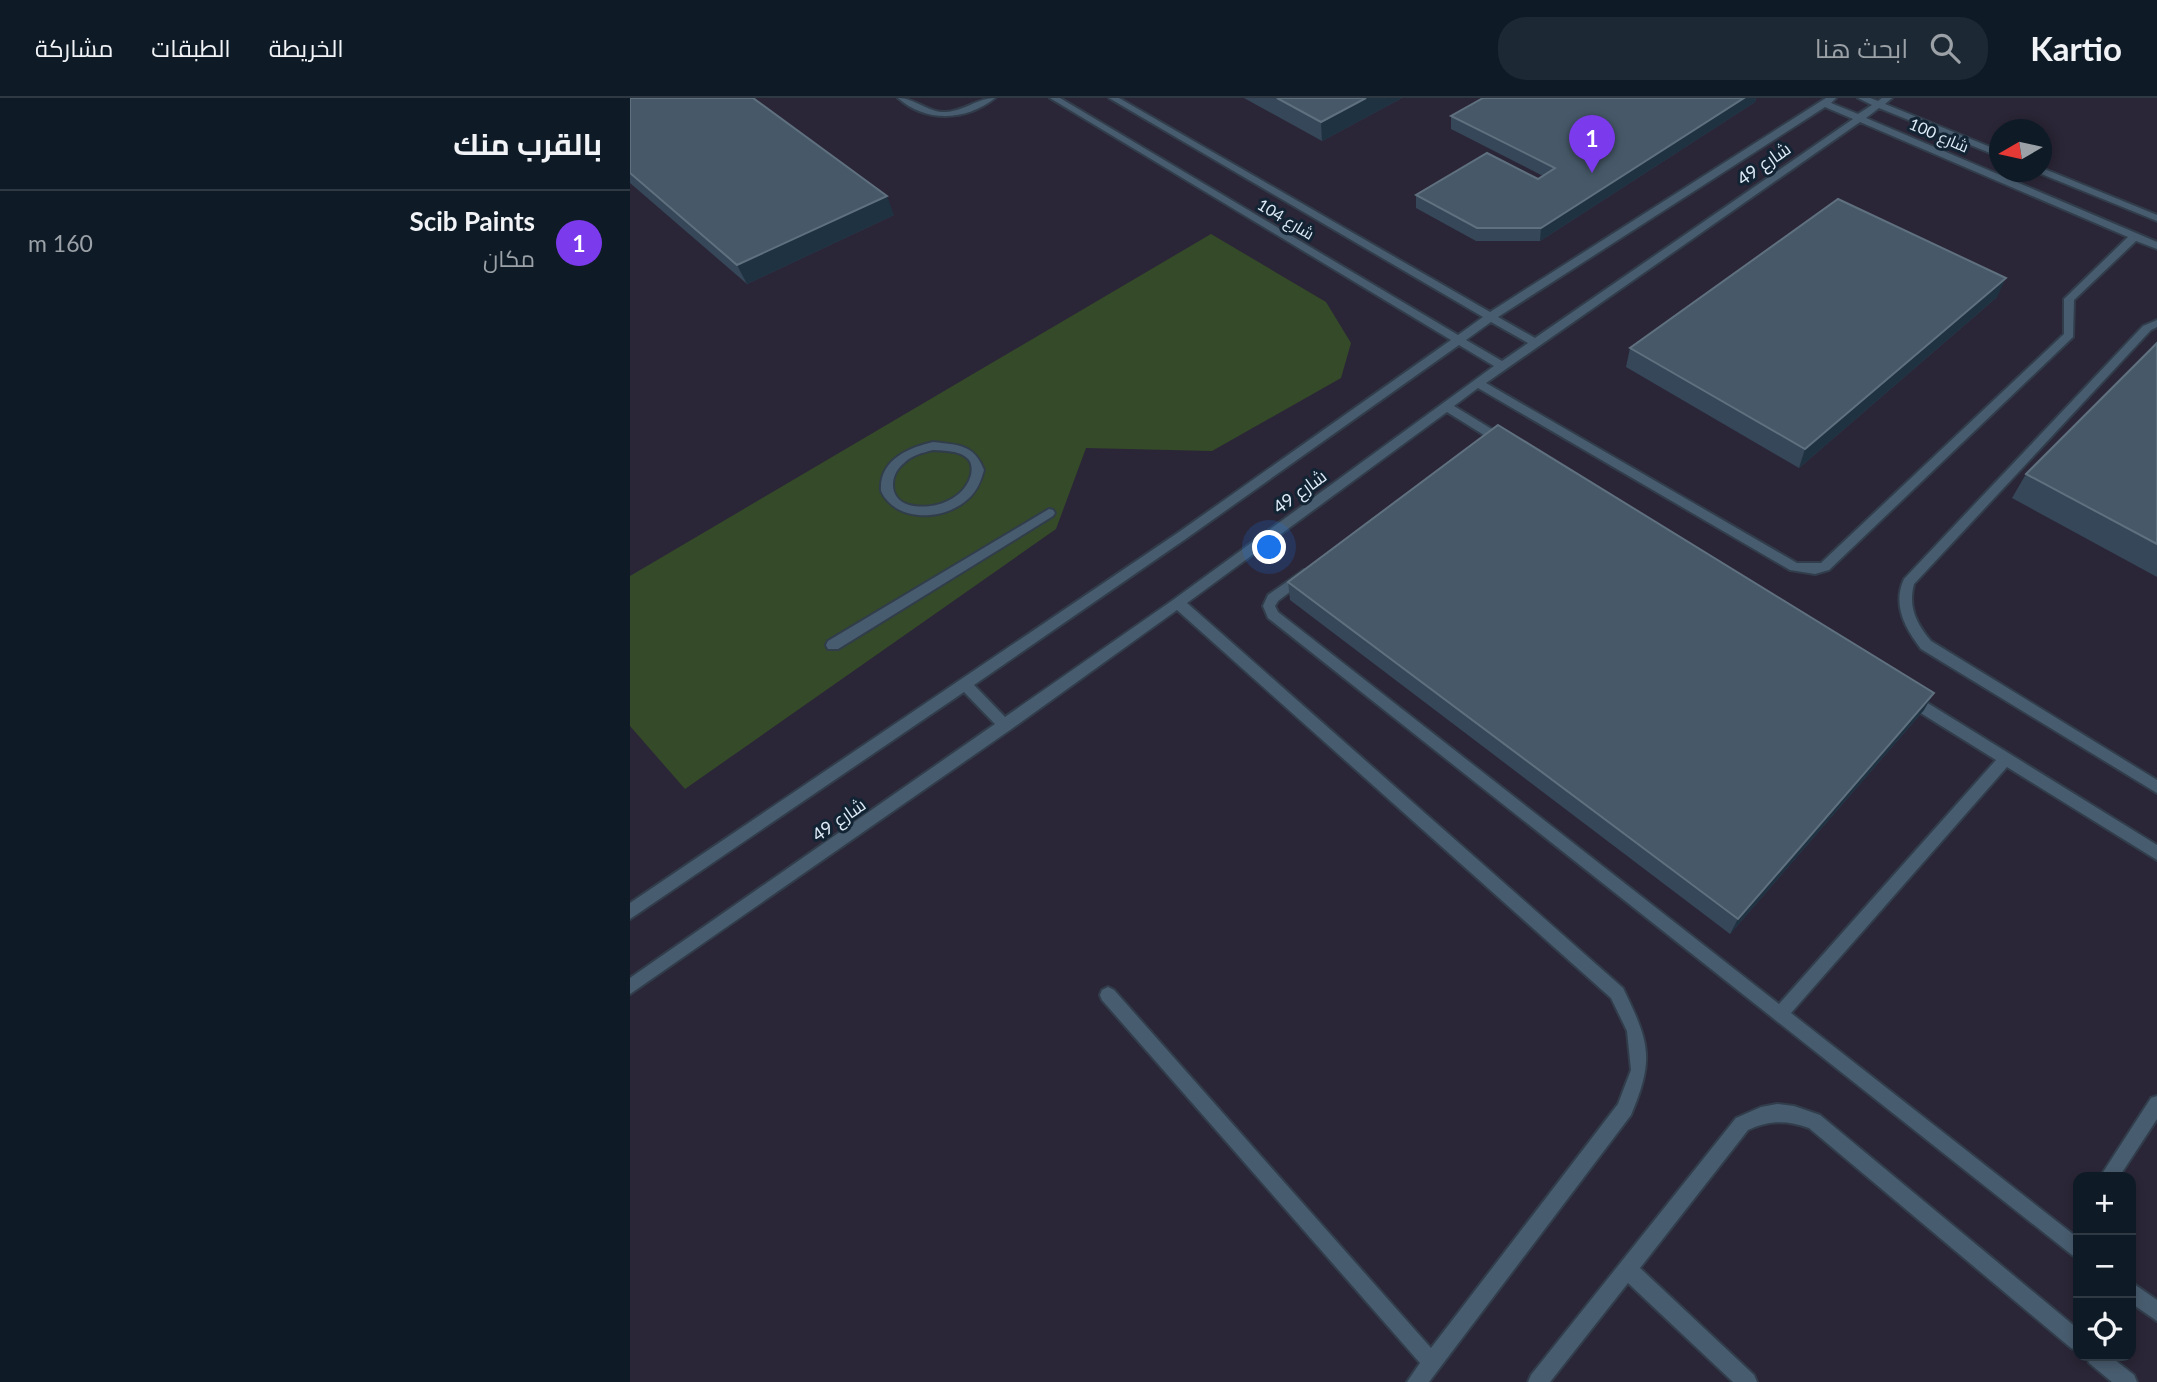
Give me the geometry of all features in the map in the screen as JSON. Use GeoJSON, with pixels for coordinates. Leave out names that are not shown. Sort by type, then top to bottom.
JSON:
{"type":"FeatureCollection","features":[{"type":"Feature","properties":{"kind":"lane"},"geometry":{"type":"LineString","coordinates":[[902,98],[922,112],[944,115],[991,98]]}},
{"type":"Feature","properties":{"kind":"lane","name":"شارع 104"},"geometry":{"type":"LineString","coordinates":[[1054,98],[1502,366]]}},
{"type":"Feature","properties":{"kind":"lane","name":"شارع 104"},"geometry":{"type":"LineString","coordinates":[[1112,98],[1535,343]]}},
{"type":"Feature","properties":{"kind":"lane","name":"شارع 100"},"geometry":{"type":"LineString","coordinates":[[1862,98],[1884,102],[1989,149]]}},
{"type":"Feature","properties":{"kind":"lane","name":"شارع 49"},"geometry":{"type":"LineString","coordinates":[[630,912],[1232,501],[1492,316],[1828,101]]}},
{"type":"Feature","properties":{"kind":"lane","name":"شارع 100"},"geometry":{"type":"LineString","coordinates":[[1828,101],[1860,119],[2157,246]]}},
{"type":"Feature","properties":{"kind":"lane","name":"شارع 49"},"geometry":{"type":"LineString","coordinates":[[630,987],[1178,603],[1502,366],[1884,102]]}},
{"type":"Feature","properties":{"kind":"lane"},"geometry":{"type":"LineString","coordinates":[[2052,175],[2157,218]]}},
{"type":"Feature","properties":{"kind":"lane"},"geometry":{"type":"LineString","coordinates":[[1478,383],[1794,566],[1815,569],[1825,567],[2069,335],[2069,299],[2135,236]]}},
{"type":"Feature","properties":{"kind":"lane"},"geometry":{"type":"LineString","coordinates":[[2157,323],[2147,328],[1908,582],[1903,596],[1905,612],[1913,629],[1926,645],[2157,787]]}},
{"type":"Feature","properties":{"kind":"lane"},"geometry":{"type":"LineString","coordinates":[[1446,406],[1490,441],[1519,452]]}},
{"type":"Feature","properties":{"kind":"lane"},"geometry":{"type":"LineString","coordinates":[[933,446],[960,448],[970,453],[977,460],[980,471],[977,484],[968,495],[953,504],[925,511],[911,510],[890,499],[885,481],[896,463],[907,455],[933,446]]}},
{"type":"Feature","properties":{"kind":"lane"},"geometry":{"type":"LineString","coordinates":[[833,645],[1049,513]]}},
{"type":"Feature","properties":{"kind":"lane"},"geometry":{"type":"LineString","coordinates":[[1316,567],[1273,598],[1269,606],[1273,615],[2073,1245]]}},
{"type":"Feature","properties":{"kind":"lane"},"geometry":{"type":"LineString","coordinates":[[1178,603],[1617,993],[1635,1030],[1639,1070],[1625,1109],[1417,1382]]}},
{"type":"Feature","properties":{"kind":"lane"},"geometry":{"type":"LineString","coordinates":[[965,684],[1005,726]]}},
{"type":"Feature","properties":{"kind":"lane"},"geometry":{"type":"LineString","coordinates":[[1900,694],[2157,853]]}},
{"type":"Feature","properties":{"kind":"lane"},"geometry":{"type":"LineString","coordinates":[[1780,1014],[2005,759]]}},
{"type":"Feature","properties":{"kind":"lane"},"geometry":{"type":"LineString","coordinates":[[1108,995],[1432,1363]]}},
{"type":"Feature","properties":{"kind":"lane"},"geometry":{"type":"LineString","coordinates":[[2112,1172],[2157,1104]]}},
{"type":"Feature","properties":{"kind":"lane"},"geometry":{"type":"LineString","coordinates":[[1538,1382],[1742,1124],[1763,1113],[1788,1112],[1814,1121],[2073,1337]]}},
{"type":"Feature","properties":{"kind":"lane"},"geometry":{"type":"LineString","coordinates":[[1627,1269],[1747,1382]]}},
{"type":"Feature","properties":{"kind":"lane"},"geometry":{"type":"LineString","coordinates":[[2136,1294],[2157,1312]]}},
{"type":"Feature","properties":{"kind":"lane"},"geometry":{"type":"LineString","coordinates":[[2102,1361],[2127,1382]]}},
{"type":"Feature","properties":{"kind":"shaded area"},"geometry":{"type":"Polygon","coordinates":[[[630,98],[2157,98],[2157,1382],[630,1382],[630,98]]]}},
{"type":"Feature","properties":{"kind":"green space"},"geometry":{"type":"Polygon","coordinates":[[[1211,234],[1326,302],[1351,343],[1341,378],[1212,451],[1086,448],[1056,529],[685,789],[630,726],[630,576],[1211,234]]]}},
{"type":"Feature","properties":{"kind":"building"},"geometry":{"type":"Polygon","coordinates":[[[630,98],[753,98],[887,196],[737,265],[630,173],[630,98]]]}},
{"type":"Feature","properties":{"kind":"building"},"geometry":{"type":"Polygon","coordinates":[[[1277,98],[1366,98],[1321,122],[1277,98]]]}},
{"type":"Feature","properties":{"kind":"building"},"geometry":{"type":"Polygon","coordinates":[[[1483,98],[1744,98],[1541,228],[1477,228],[1416,195],[1487,153],[1538,179],[1555,168],[1451,116],[1483,98]]]}},
{"type":"Feature","properties":{"kind":"building"},"geometry":{"type":"Polygon","coordinates":[[[1838,199],[2006,278],[1805,449],[1630,348],[1838,199]]]}},
{"type":"Feature","properties":{"kind":"building"},"geometry":{"type":"Polygon","coordinates":[[[2157,343],[2157,544],[2026,474],[2157,343]]]}},
{"type":"Feature","properties":{"kind":"building"},"geometry":{"type":"Polygon","coordinates":[[[1498,425],[1934,693],[1738,919],[1288,582],[1498,425]]]}},
{"type":"Feature","properties":{"kind":"place","name":"Scib Paints"},"geometry":{"type":"Point","coordinates":[1592,173]}}]}
